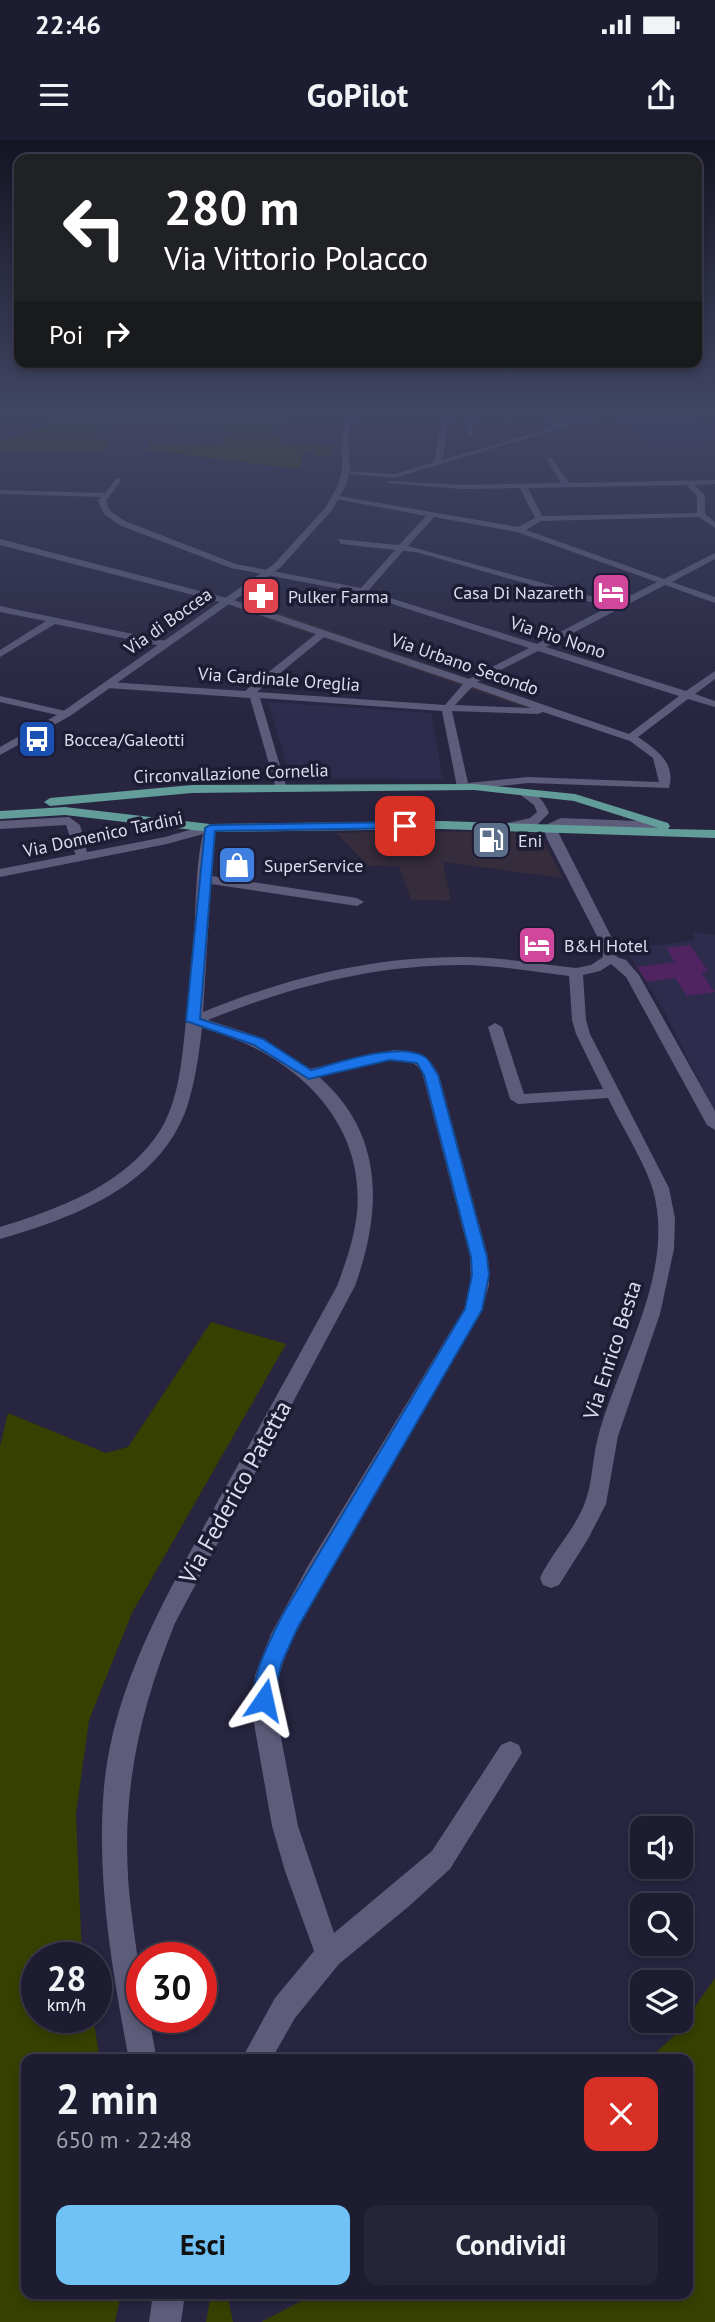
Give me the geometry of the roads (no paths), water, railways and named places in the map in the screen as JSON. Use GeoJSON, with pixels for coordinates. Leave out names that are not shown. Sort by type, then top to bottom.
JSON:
{"type":"FeatureCollection","features":[{"type":"Feature","properties":{"kind":"main road","name":"Circonvallazione Cornelia"},"geometry":{"type":"LineString","coordinates":[[0,807],[182,790],[280,786],[463,786],[575,798],[692,832]]}},
{"type":"Feature","properties":{"kind":"main road"},"geometry":{"type":"LineString","coordinates":[[0,816],[65,811],[210,828]]}},
{"type":"Feature","properties":{"kind":"main road","name":"Via Domenico Tardini"},"geometry":{"type":"LineString","coordinates":[[210,828],[432,825],[692,832]]}},
{"type":"Feature","properties":{"kind":"main road"},"geometry":{"type":"LineString","coordinates":[[692,832],[715,834]]}},
{"type":"Feature","properties":{"kind":"street","name":"Via Pio Nono"},"geometry":{"type":"LineString","coordinates":[[114,517],[122,523],[229,564],[362,592],[715,704]]}},
{"type":"Feature","properties":{"kind":"street","name":"Via di Boccea"},"geometry":{"type":"LineString","coordinates":[[0,752],[66,714],[269,573],[320,517]]}},
{"type":"Feature","properties":{"kind":"street"},"geometry":{"type":"LineString","coordinates":[[362,592],[429,517]]}},
{"type":"Feature","properties":{"kind":"street"},"geometry":{"type":"LineString","coordinates":[[447,517],[519,530],[715,600]]}},
{"type":"Feature","properties":{"kind":"street"},"geometry":{"type":"LineString","coordinates":[[519,530],[539,519],[627,517]]}},
{"type":"Feature","properties":{"kind":"street"},"geometry":{"type":"LineString","coordinates":[[341,541],[401,547],[618,607]]}},
{"type":"Feature","properties":{"kind":"street","name":"Via Urbano Secondo"},"geometry":{"type":"LineString","coordinates":[[0,542],[228,601],[630,738],[658,756],[665,786]]}},
{"type":"Feature","properties":{"kind":"street"},"geometry":{"type":"LineString","coordinates":[[463,786],[447,708],[469,684],[715,556]]}},
{"type":"Feature","properties":{"kind":"street"},"geometry":{"type":"LineString","coordinates":[[0,609],[166,645]]}},
{"type":"Feature","properties":{"kind":"street"},"geometry":{"type":"LineString","coordinates":[[0,654],[53,621]]}},
{"type":"Feature","properties":{"kind":"street"},"geometry":{"type":"LineString","coordinates":[[280,786],[251,694],[322,634]]}},
{"type":"Feature","properties":{"kind":"street"},"geometry":{"type":"LineString","coordinates":[[630,738],[715,674]]}},
{"type":"Feature","properties":{"kind":"street","name":"Via Cardinale Oreglia"},"geometry":{"type":"LineString","coordinates":[[108,685],[528,713],[546,710]]}},
{"type":"Feature","properties":{"kind":"street"},"geometry":{"type":"LineString","coordinates":[[0,699],[66,714]]}},
{"type":"Feature","properties":{"kind":"street","name":"Circonvallazione Cornelia"},"geometry":{"type":"LineString","coordinates":[[463,786],[528,780],[665,786]]}},
{"type":"Feature","properties":{"kind":"street"},"geometry":{"type":"LineString","coordinates":[[508,827],[529,823],[542,815],[539,803],[522,791]]}},
{"type":"Feature","properties":{"kind":"street"},"geometry":{"type":"LineString","coordinates":[[0,825],[66,820],[74,825],[82,856]]}},
{"type":"Feature","properties":{"kind":"street","name":"Via Domenico Tardini"},"geometry":{"type":"LineString","coordinates":[[549,828],[558,822],[664,826]]}},
{"type":"Feature","properties":{"kind":"street"},"geometry":{"type":"LineString","coordinates":[[0,1233],[49,1217],[89,1199],[120,1180],[158,1144],[174,1120],[182,1095],[193,1021],[210,828]]}},
{"type":"Feature","properties":{"kind":"street","name":"Via Domenico Tardini"},"geometry":{"type":"LineString","coordinates":[[0,873],[167,840],[210,828]]}},
{"type":"Feature","properties":{"kind":"street"},"geometry":{"type":"LineString","coordinates":[[549,828],[607,942],[610,959]]}},
{"type":"Feature","properties":{"kind":"street"},"geometry":{"type":"LineString","coordinates":[[204,879],[357,901]]}},
{"type":"Feature","properties":{"kind":"street"},"geometry":{"type":"LineString","coordinates":[[193,1021],[291,984],[376,967],[479,961],[576,972],[595,968],[610,959]]}},
{"type":"Feature","properties":{"kind":"street"},"geometry":{"type":"LineString","coordinates":[[610,959],[621,963],[632,975],[715,1125]]}},
{"type":"Feature","properties":{"kind":"street","name":"Via Enrico Besta"},"geometry":{"type":"LineString","coordinates":[[551,1578],[595,1507],[607,1439],[654,1303],[662,1265],[666,1218],[663,1195],[615,1093],[580,1027],[576,972]]}},
{"type":"Feature","properties":{"kind":"street","name":"Via Federico Patetta"},"geometry":{"type":"LineString","coordinates":[[143,2054],[122,1950],[112,1846],[116,1785],[126,1725],[142,1675],[166,1618],[336,1306],[355,1267],[365,1227],[366,1181],[359,1148],[334,1102],[309,1074],[258,1042],[193,1021]]}},
{"type":"Feature","properties":{"kind":"street"},"geometry":{"type":"LineString","coordinates":[[495,1027],[518,1099],[615,1093]]}},
{"type":"Feature","properties":{"kind":"street"},"geometry":{"type":"LineString","coordinates":[[309,1074],[390,1056],[413,1056],[425,1064],[431,1075],[461,1186],[479,1257],[480,1275],[473,1310],[316,1573],[279,1642],[267,1675],[264,1712],[279,1799],[294,1859],[328,1954]]}},
{"type":"Feature","properties":{"kind":"street"},"geometry":{"type":"LineString","coordinates":[[258,2054],[278,2017],[328,1954],[441,1860],[510,1754]]}},
{"type":"Feature","properties":{"kind":"street"},"geometry":{"type":"LineString","coordinates":[[165,2322],[168,2299]]}},
{"type":"Feature","properties":{"kind":"place","name":"Casa Di Nazareth"},"geometry":{"type":"Point","coordinates":[611,592]}},
{"type":"Feature","properties":{"kind":"place","name":"Pulker Farma"},"geometry":{"type":"Point","coordinates":[261,596]}},
{"type":"Feature","properties":{"kind":"place","name":"Boccea/Galeotti"},"geometry":{"type":"Point","coordinates":[37,739]}},
{"type":"Feature","properties":{"kind":"place","name":"Eni"},"geometry":{"type":"Point","coordinates":[491,840]}},
{"type":"Feature","properties":{"kind":"place","name":"SuperService"},"geometry":{"type":"Point","coordinates":[237,865]}},
{"type":"Feature","properties":{"kind":"place","name":"B&H Hotel"},"geometry":{"type":"Point","coordinates":[537,945]}}]}
